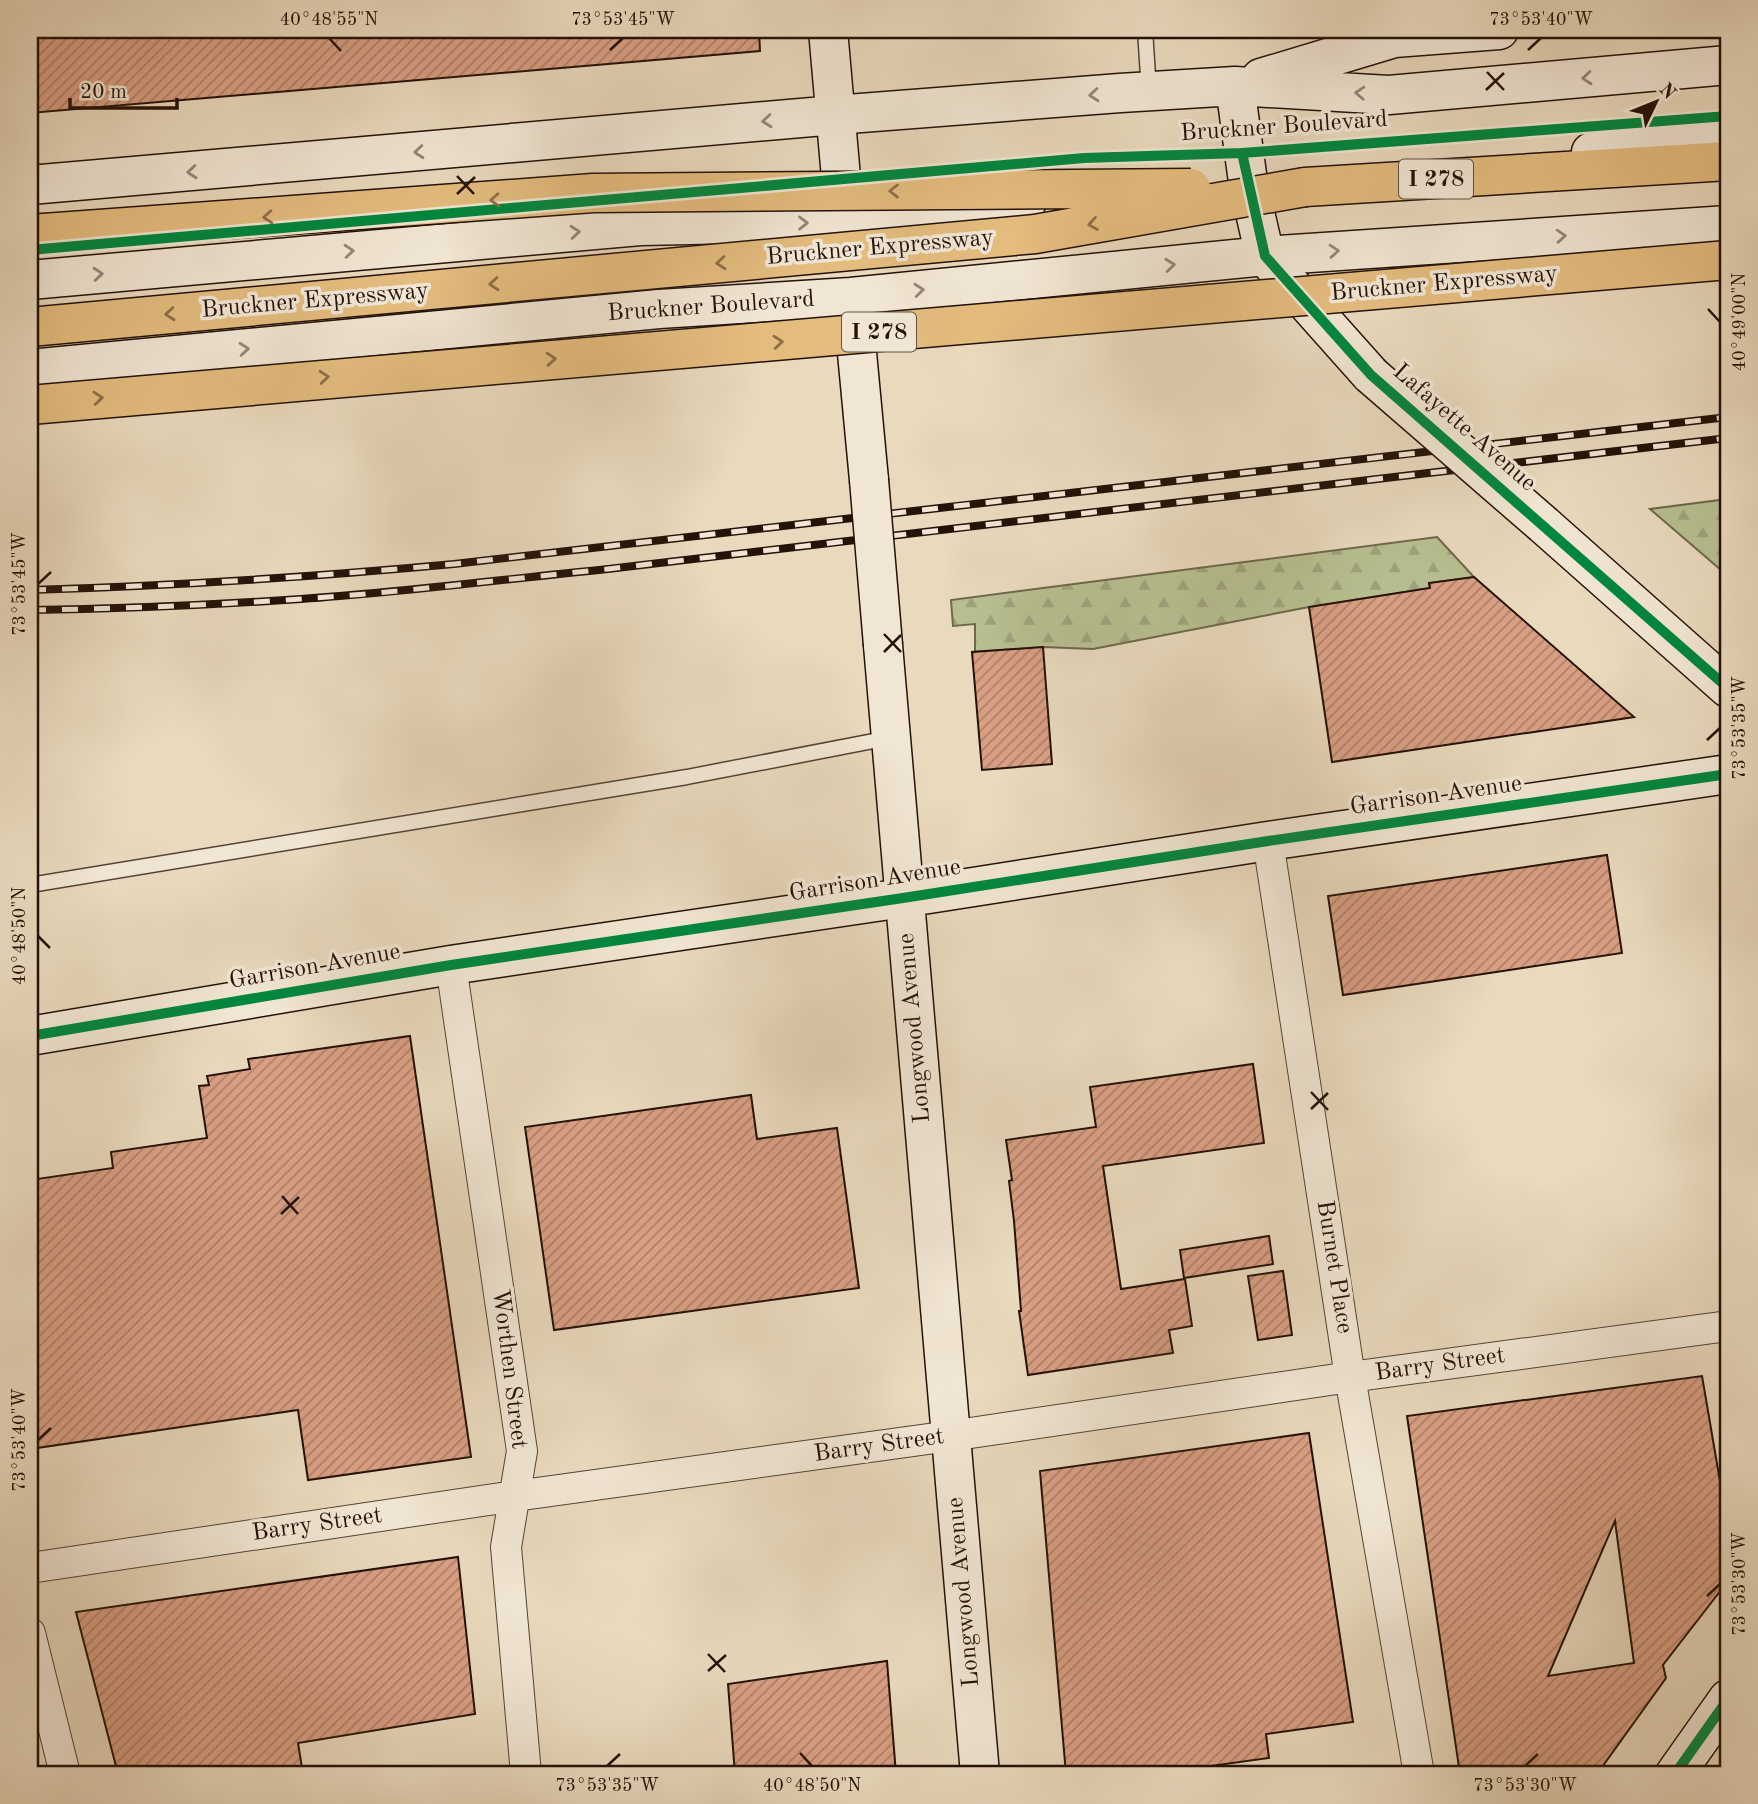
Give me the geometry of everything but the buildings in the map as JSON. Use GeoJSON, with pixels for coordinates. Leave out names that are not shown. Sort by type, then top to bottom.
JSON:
{"type":"FeatureCollection","features":[{"type":"Feature","properties":{"kind":"highway","name":"Bruckner Expressway"},"geometry":{"type":"LineString","coordinates":[[30,327],[1035,234],[1305,187],[1728,161]]}},
{"type":"Feature","properties":{"kind":"highway"},"geometry":{"type":"LineString","coordinates":[[30,234],[593,193],[1305,187]]}},
{"type":"Feature","properties":{"kind":"highway","name":"Bruckner Expressway"},"geometry":{"type":"LineString","coordinates":[[30,405],[422,368],[762,343],[1728,260]]}},
{"type":"Feature","properties":{"kind":"main road","name":"Longwood Avenue"},"geometry":{"type":"LineString","coordinates":[[828,30],[980,1774]]}},
{"type":"Feature","properties":{"kind":"main road","name":"Bruckner Boulevard"},"geometry":{"type":"LineString","coordinates":[[1235,86],[1394,38],[1499,30]]}},
{"type":"Feature","properties":{"kind":"main road","name":"Bruckner Boulevard"},"geometry":{"type":"LineString","coordinates":[[30,185],[835,115],[1149,92],[1235,86],[1389,95],[1728,65]]}},
{"type":"Feature","properties":{"kind":"main road","name":"Lafayette Avenue"},"geometry":{"type":"LineString","coordinates":[[1235,86],[1248,182],[1265,256],[1371,375],[1728,688]]}},
{"type":"Feature","properties":{"kind":"main road","name":"Bruckner Boulevard"},"geometry":{"type":"LineString","coordinates":[[30,280],[640,226],[845,222],[1248,182],[1728,139]]}},
{"type":"Feature","properties":{"kind":"main road","name":"Bruckner Boulevard"},"geometry":{"type":"LineString","coordinates":[[30,369],[659,309],[851,297],[1265,256],[1728,225]]}},
{"type":"Feature","properties":{"kind":"main road","name":"Garrison Avenue"},"geometry":{"type":"LineString","coordinates":[[30,1036],[451,965],[1728,774]]}},
{"type":"Feature","properties":{"kind":"main road"},"geometry":{"type":"LineString","coordinates":[[1675,1774],[1728,1699]]}},
{"type":"Feature","properties":{"kind":"street","name":"Burnet Place"},"geometry":{"type":"LineString","coordinates":[[1268,841],[1350,1377],[1419,1774]]}},
{"type":"Feature","properties":{"kind":"street","name":"Worthen Street"},"geometry":{"type":"LineString","coordinates":[[451,965],[522,1451],[506,1547],[526,1774]]}},
{"type":"Feature","properties":{"kind":"street","name":"Barry Street"},"geometry":{"type":"LineString","coordinates":[[30,1568],[515,1496],[1728,1326]]}},
{"type":"Feature","properties":{"kind":"street"},"geometry":{"type":"LineString","coordinates":[[30,1634],[65,1774]]}},
{"type":"Feature","properties":{"kind":"lane"},"geometry":{"type":"LineString","coordinates":[[1145,30],[1149,92]]}},
{"type":"Feature","properties":{"kind":"lane"},"geometry":{"type":"LineString","coordinates":[[30,885],[687,777],[890,738]]}},
{"type":"Feature","properties":{"kind":"green space"},"geometry":{"type":"Polygon","coordinates":[[[1728,499],[1728,576],[1650,509],[1728,499]]]}},
{"type":"Feature","properties":{"kind":"green space"},"geometry":{"type":"Polygon","coordinates":[[[1437,537],[1474,577],[1429,583],[1430,588],[1309,607],[1093,649],[1043,647],[975,652],[975,624],[953,626],[951,600],[1437,537]]]}},
{"type":"Feature","properties":{"kind":"railway"},"geometry":{"type":"LineString","coordinates":[[30,590],[242,580],[454,564],[1728,417]]}},
{"type":"Feature","properties":{"kind":"railway"},"geometry":{"type":"LineString","coordinates":[[30,610],[233,603],[417,589],[1728,438]]}},
{"type":"Feature","properties":{"kind":"cycle path"},"geometry":{"type":"LineString","coordinates":[[30,250],[1084,158],[1242,153],[1728,116]]}},
{"type":"Feature","properties":{"kind":"cycle path"},"geometry":{"type":"LineString","coordinates":[[1242,153],[1265,256],[1371,375],[1728,688]]}},
{"type":"Feature","properties":{"kind":"cycle path"},"geometry":{"type":"LineString","coordinates":[[30,1036],[451,965],[1728,774]]}},
{"type":"Feature","properties":{"kind":"cycle path"},"geometry":{"type":"LineString","coordinates":[[1675,1774],[1728,1699]]}}]}
